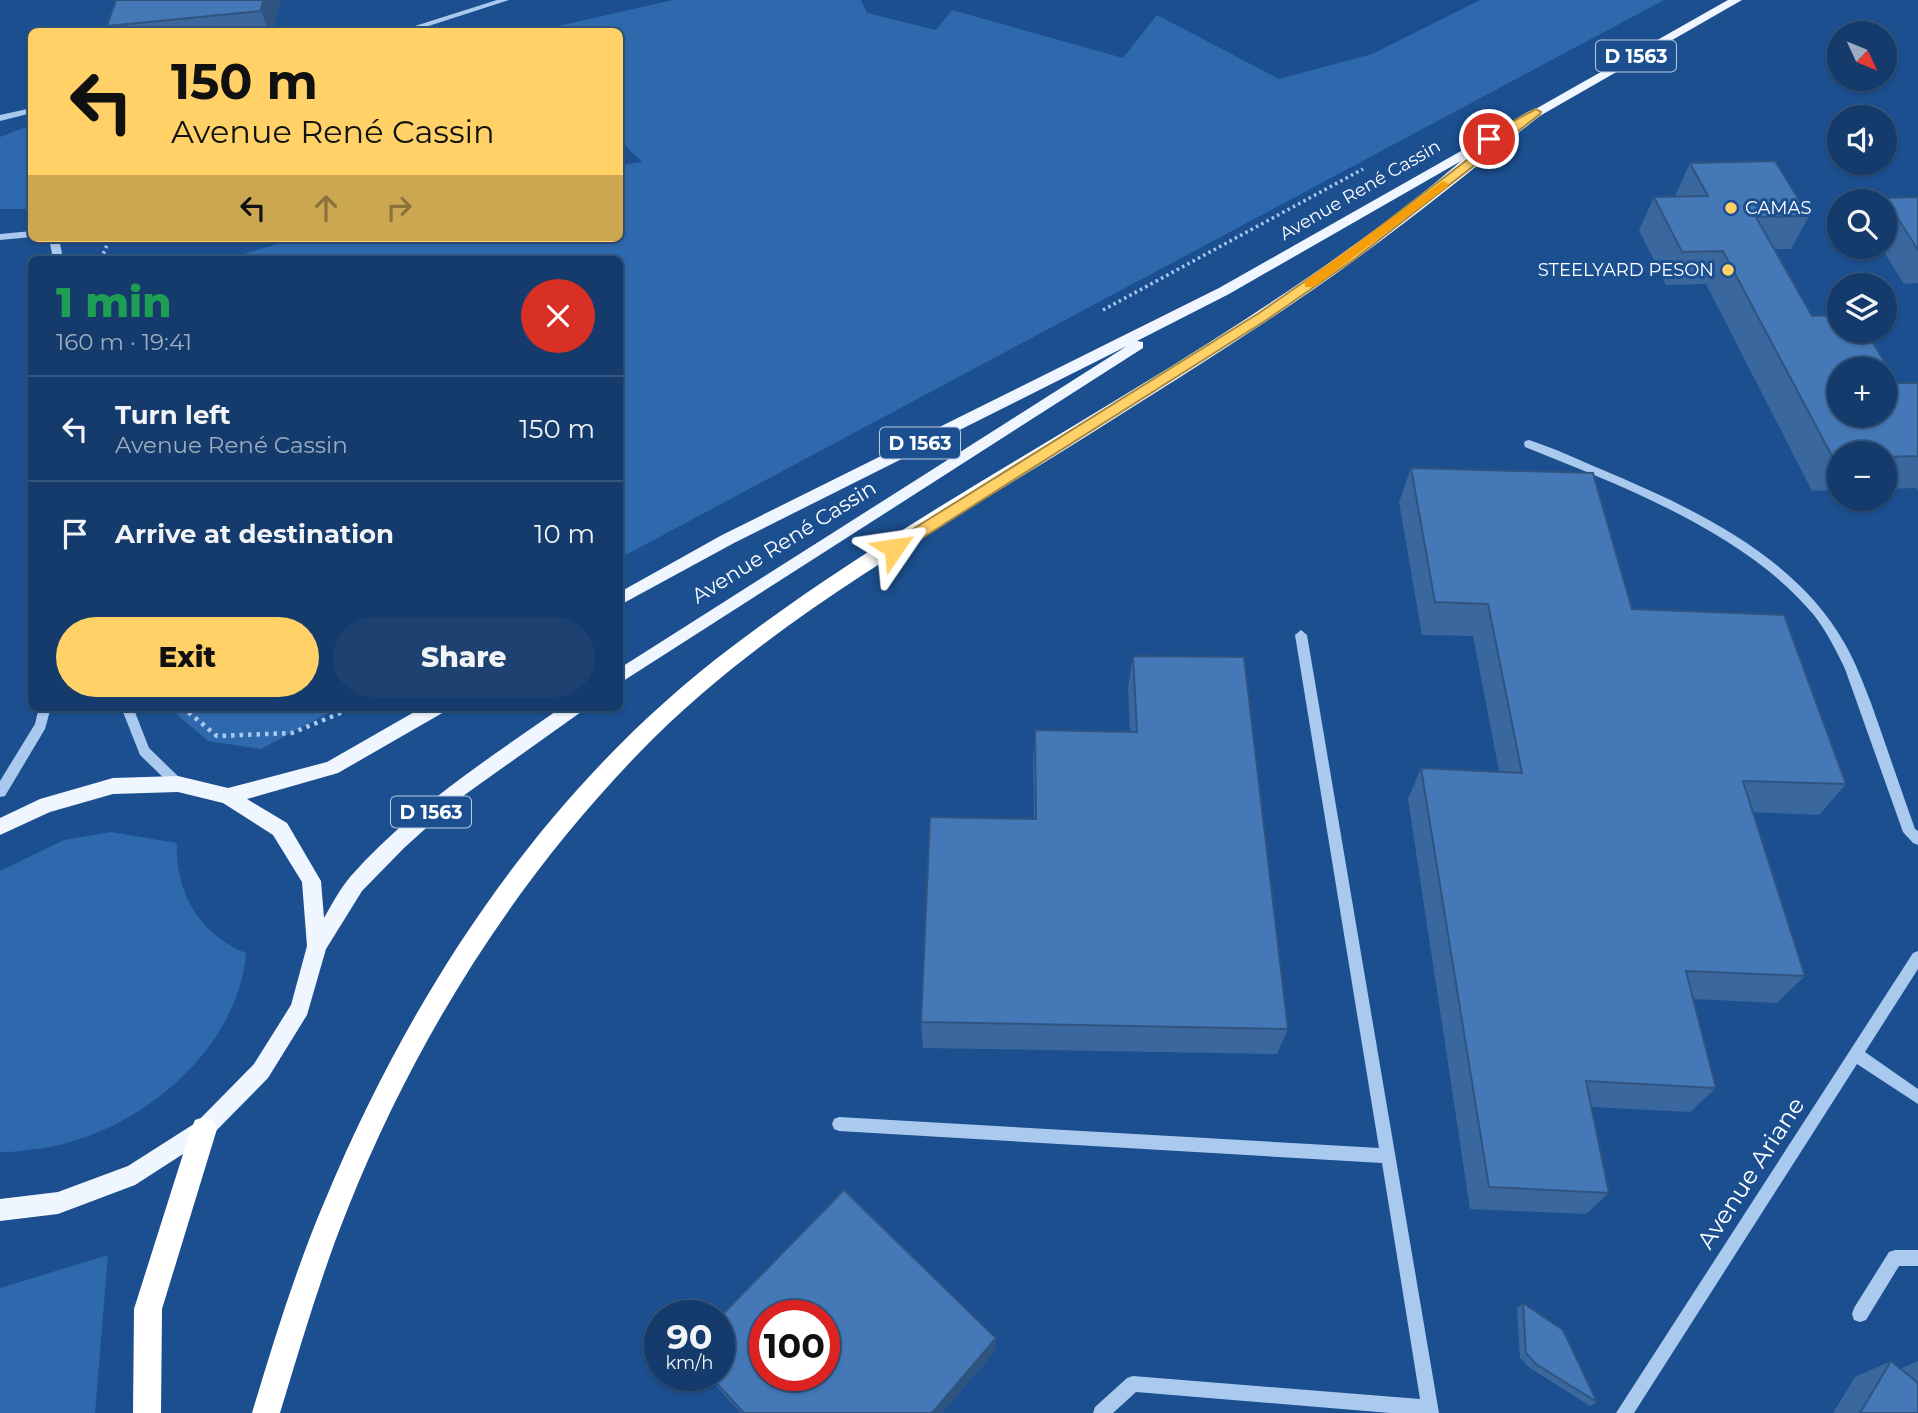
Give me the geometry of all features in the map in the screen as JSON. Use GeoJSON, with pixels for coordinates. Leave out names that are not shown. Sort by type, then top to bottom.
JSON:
{"type":"FeatureCollection","features":[{"type":"Feature","properties":{"kind":"highway"},"geometry":{"type":"LineString","coordinates":[[266,1413],[308,1277],[365,1134],[437,996],[498,903],[633,745],[693,689],[802,606],[1264,316],[1352,255],[1536,112]]}},
{"type":"Feature","properties":{"kind":"highway"},"geometry":{"type":"LineString","coordinates":[[147,1413],[148,1308],[204,1129]]}},
{"type":"Feature","properties":{"kind":"main road","name":"Avenue René Cassin"},"geometry":{"type":"LineString","coordinates":[[623,674],[765,580],[1224,291],[1736,0]]}},
{"type":"Feature","properties":{"kind":"main road","name":"Avenue René Cassin"},"geometry":{"type":"LineString","coordinates":[[623,597],[728,539],[1224,291]]}},
{"type":"Feature","properties":{"kind":"main road"},"geometry":{"type":"LineString","coordinates":[[228,796],[332,768],[431,711]]}},
{"type":"Feature","properties":{"kind":"main road","name":"D 1563"},"geometry":{"type":"LineString","coordinates":[[317,946],[355,885],[397,842],[450,796],[569,711]]}},
{"type":"Feature","properties":{"kind":"main road"},"geometry":{"type":"LineString","coordinates":[[0,827],[46,805],[113,786],[178,784],[228,796],[280,829],[311,881],[317,946],[300,1008],[261,1071],[204,1129],[135,1174],[58,1203],[0,1210]]}},
{"type":"Feature","properties":{"kind":"street"},"geometry":{"type":"LineString","coordinates":[[413,28],[505,0]]}},
{"type":"Feature","properties":{"kind":"street"},"geometry":{"type":"LineString","coordinates":[[0,118],[28,111]]}},
{"type":"Feature","properties":{"kind":"street"},"geometry":{"type":"LineString","coordinates":[[0,237],[28,234]]}},
{"type":"Feature","properties":{"kind":"street"},"geometry":{"type":"LineString","coordinates":[[1529,444],[1614,478],[1749,549],[1797,588],[1840,645],[1910,832],[1918,839]]}},
{"type":"Feature","properties":{"kind":"street"},"geometry":{"type":"LineString","coordinates":[[1101,1413],[1133,1384],[1430,1411],[1301,635]]}},
{"type":"Feature","properties":{"kind":"street"},"geometry":{"type":"LineString","coordinates":[[0,792],[41,725],[44,711]]}},
{"type":"Feature","properties":{"kind":"street"},"geometry":{"type":"LineString","coordinates":[[129,711],[144,751],[178,784]]}},
{"type":"Feature","properties":{"kind":"street","name":"Avenue Ariane"},"geometry":{"type":"LineString","coordinates":[[1623,1413],[1918,957]]}},
{"type":"Feature","properties":{"kind":"street"},"geometry":{"type":"LineString","coordinates":[[1855,1054],[1918,1097]]}},
{"type":"Feature","properties":{"kind":"street"},"geometry":{"type":"LineString","coordinates":[[839,1124],[1388,1156]]}},
{"type":"Feature","properties":{"kind":"street"},"geometry":{"type":"LineString","coordinates":[[1860,1314],[1895,1258],[1918,1258]]}},
{"type":"Feature","properties":{"kind":"path"},"geometry":{"type":"LineString","coordinates":[[1093,315],[1370,166]]}},
{"type":"Feature","properties":{"kind":"path"},"geometry":{"type":"LineString","coordinates":[[187,711],[217,736],[292,733],[345,711]]}},
{"type":"Feature","properties":{"kind":"shaded area"},"geometry":{"type":"Polygon","coordinates":[[[673,0],[861,0],[867,13],[936,30],[952,10],[1123,58],[1157,15],[1279,79],[1372,54],[1480,0],[1664,0],[623,556],[623,256],[238,256],[283,242],[623,242],[623,165],[642,162],[623,144],[623,28],[549,28],[673,0]]]}},
{"type":"Feature","properties":{"kind":"shaded area"},"geometry":{"type":"Polygon","coordinates":[[[28,126],[28,209],[0,209],[0,137],[28,126]]]}},
{"type":"Feature","properties":{"kind":"shaded area"},"geometry":{"type":"Polygon","coordinates":[[[332,711],[261,749],[208,741],[174,712],[332,711]]]}},
{"type":"Feature","properties":{"kind":"shaded area"},"geometry":{"type":"Polygon","coordinates":[[[110,832],[177,843],[180,878],[193,909],[215,935],[246,953],[239,990],[223,1024],[202,1056],[174,1084],[143,1108],[109,1127],[73,1141],[37,1149],[0,1152],[0,871],[64,840],[110,832]]]}},
{"type":"Feature","properties":{"kind":"shaded area"},"geometry":{"type":"Polygon","coordinates":[[[108,1255],[95,1413],[0,1413],[0,1288],[108,1255]]]}},
{"type":"Feature","properties":{"kind":"building"},"geometry":{"type":"Polygon","coordinates":[[[116,0],[263,0],[261,11],[107,26],[116,0]]]}},
{"type":"Feature","properties":{"kind":"building"},"geometry":{"type":"Polygon","coordinates":[[[1775,161],[1809,216],[1756,217],[1812,316],[1827,315],[1827,343],[1873,343],[1882,357],[1827,357],[1827,427],[1897,427],[1897,383],[1918,383],[1918,456],[1897,457],[1897,441],[1827,441],[1827,447],[1723,251],[1682,252],[1654,197],[1708,196],[1690,163],[1775,161]]]}},
{"type":"Feature","properties":{"kind":"building"},"geometry":{"type":"Polygon","coordinates":[[[1918,197],[1918,250],[1897,217],[1897,198],[1918,197]]]}},
{"type":"Feature","properties":{"kind":"building"},"geometry":{"type":"Polygon","coordinates":[[[1411,468],[1593,473],[1632,609],[1784,615],[1846,784],[1743,781],[1805,976],[1686,971],[1716,1088],[1586,1081],[1609,1193],[1489,1187],[1421,768],[1522,773],[1488,604],[1435,602],[1411,468]]]}},
{"type":"Feature","properties":{"kind":"building"},"geometry":{"type":"Polygon","coordinates":[[[1133,656],[1244,657],[1288,1029],[921,1022],[930,817],[1036,819],[1035,730],[1137,732],[1133,656]]]}},
{"type":"Feature","properties":{"kind":"building"},"geometry":{"type":"Polygon","coordinates":[[[844,1190],[996,1338],[932,1413],[744,1413],[724,1391],[735,1391],[735,1302],[844,1190]]]}},
{"type":"Feature","properties":{"kind":"building"},"geometry":{"type":"Polygon","coordinates":[[[1523,1303],[1563,1330],[1597,1402],[1536,1364],[1526,1353],[1523,1303]]]}},
{"type":"Feature","properties":{"kind":"building"},"geometry":{"type":"Polygon","coordinates":[[[1891,1361],[1918,1383],[1918,1413],[1860,1413],[1891,1361]]]}},
{"type":"Feature","properties":{"kind":"slow traffic"},"geometry":{"type":"LineString","coordinates":[[1310,284],[1443,184]]}},
{"type":"Feature","properties":{"kind":"place","name":"CAMAS"},"geometry":{"type":"Point","coordinates":[1731,208]}},
{"type":"Feature","properties":{"kind":"place","name":"STEELYARD PESON"},"geometry":{"type":"Point","coordinates":[1728,270]}},
{"type":"Feature","properties":{"kind":"route"},"geometry":{"type":"LineString","coordinates":[[894,548],[1264,316],[1352,255],[1536,112],[1489,139]]}}]}
